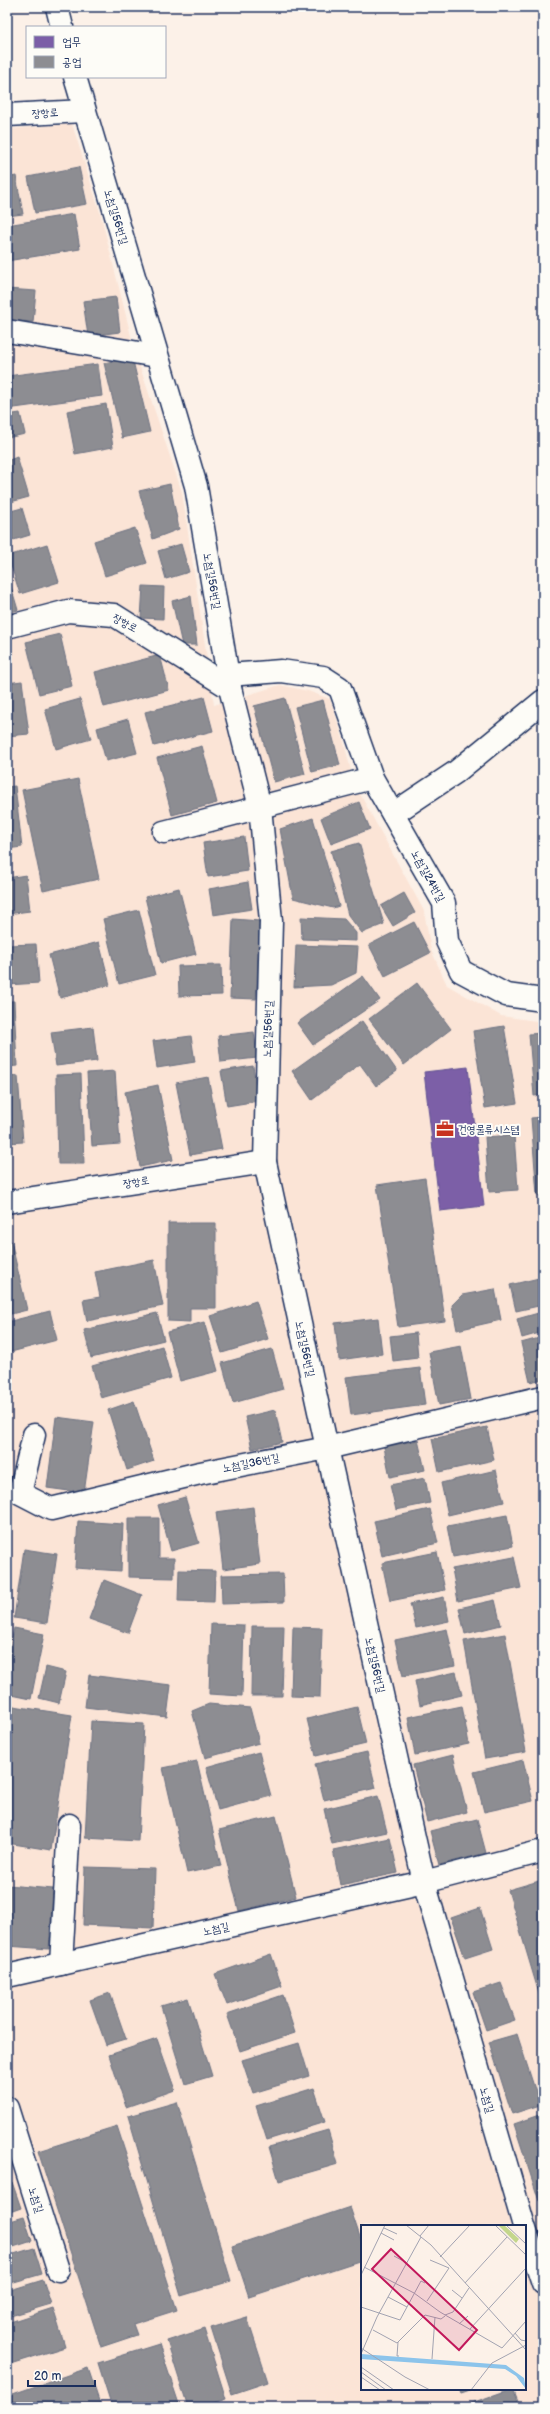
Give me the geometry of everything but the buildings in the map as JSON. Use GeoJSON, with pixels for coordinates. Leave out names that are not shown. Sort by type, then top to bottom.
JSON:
{"type":"FeatureCollection","features":[{"type":"Feature","properties":{"kind":"street"},"geometry":{"type":"LineString","coordinates":[[57,7],[62,26]]}},
{"type":"Feature","properties":{"kind":"street","name":"노첨길56번길"},"geometry":{"type":"LineString","coordinates":[[75,78],[196,486],[229,682],[260,807],[272,921],[265,1162],[424,1882]]}},
{"type":"Feature","properties":{"kind":"street","name":"장항로"},"geometry":{"type":"LineString","coordinates":[[7,115],[84,110]]}},
{"type":"Feature","properties":{"kind":"street"},"geometry":{"type":"LineString","coordinates":[[7,332],[158,356]]}},
{"type":"Feature","properties":{"kind":"street","name":"장항로"},"geometry":{"type":"LineString","coordinates":[[7,627],[68,611],[114,615],[229,682]]}},
{"type":"Feature","properties":{"kind":"street","name":"노첨길24번길"},"geometry":{"type":"LineString","coordinates":[[229,682],[281,671],[323,677],[340,688],[372,778],[444,903],[447,941],[461,971],[506,995],[543,1000]]}},
{"type":"Feature","properties":{"kind":"street"},"geometry":{"type":"LineString","coordinates":[[393,814],[456,772],[543,702]]}},
{"type":"Feature","properties":{"kind":"street"},"geometry":{"type":"LineString","coordinates":[[164,832],[372,778]]}},
{"type":"Feature","properties":{"kind":"street","name":"장항로"},"geometry":{"type":"LineString","coordinates":[[7,1202],[265,1162]]}},
{"type":"Feature","properties":{"kind":"street","name":"노첨길36번길"},"geometry":{"type":"LineString","coordinates":[[34,1435],[20,1494],[51,1509],[200,1473],[327,1448],[543,1397]]}},
{"type":"Feature","properties":{"kind":"street"},"geometry":{"type":"LineString","coordinates":[[60,1964],[69,1825]]}},
{"type":"Feature","properties":{"kind":"street","name":"노첨길"},"geometry":{"type":"LineString","coordinates":[[7,1976],[424,1882],[543,1851]]}},
{"type":"Feature","properties":{"kind":"street","name":"노첨길"},"geometry":{"type":"LineString","coordinates":[[424,1882],[524,2225]]}},
{"type":"Feature","properties":{"kind":"street","name":"노첨길"},"geometry":{"type":"LineString","coordinates":[[7,2108],[58,2270]]}},
{"type":"Feature","properties":{"kind":"street"},"geometry":{"type":"LineString","coordinates":[[526,2232],[543,2283]]}},
{"type":"Feature","properties":{"kind":"shaded area"},"geometry":{"type":"Polygon","coordinates":[[[72,124],[100,212],[135,352],[182,492],[214,705],[280,685],[308,691],[330,699],[342,735],[354,783],[424,911],[431,950],[447,985],[501,1016],[543,1022],[543,2407],[7,2407],[7,129],[72,124]]]}},
{"type":"Feature","properties":{"kind":"place","name":"건영물류시스템"},"geometry":{"type":"Point","coordinates":[445,1129]}}]}
